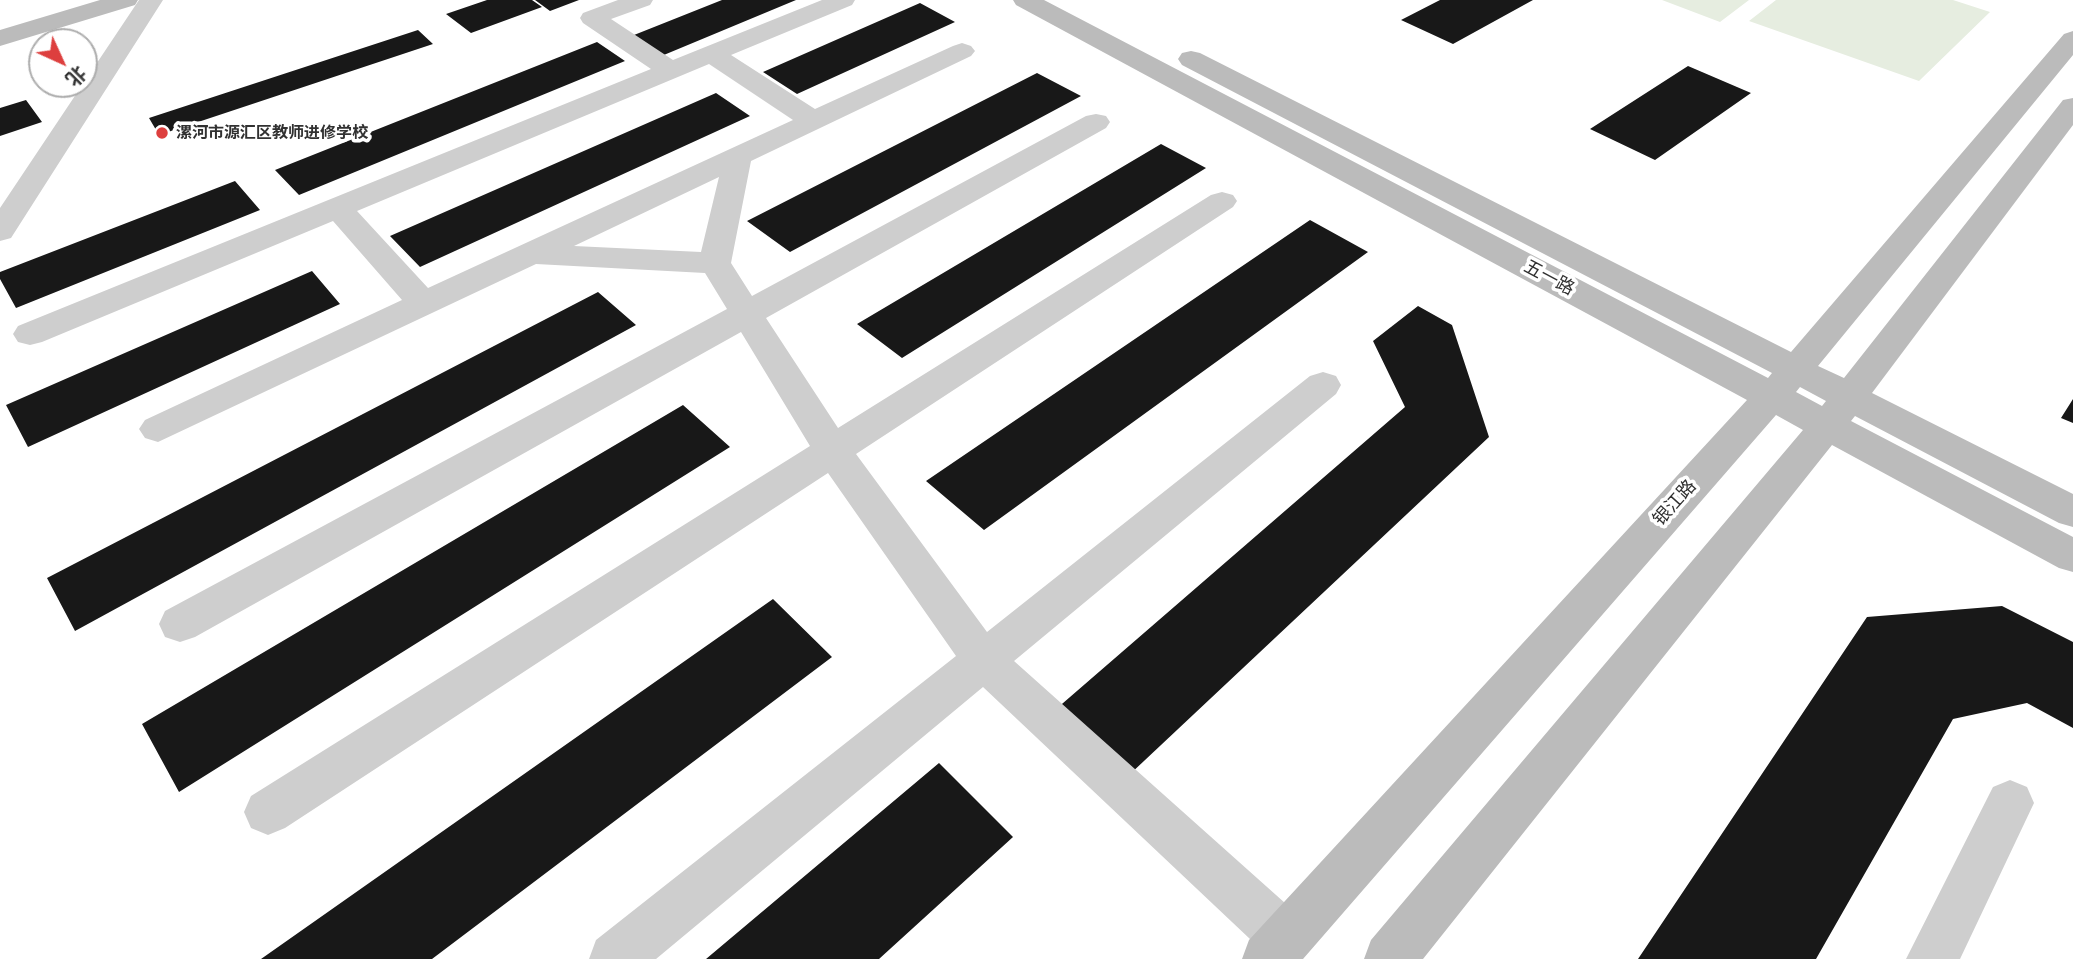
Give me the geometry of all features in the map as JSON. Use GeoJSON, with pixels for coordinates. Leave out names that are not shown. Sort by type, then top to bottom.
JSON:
{"type":"FeatureCollection","features":[{"type":"Feature","properties":{"kind":"street"},"geometry":{"type":"LineString","coordinates":[[0,38],[126,0]]}},
{"type":"Feature","properties":{"kind":"street"},"geometry":{"type":"LineString","coordinates":[[0,231],[151,0]]}},
{"type":"Feature","properties":{"kind":"street"},"geometry":{"type":"LineString","coordinates":[[641,0],[592,18],[671,71]]}},
{"type":"Feature","properties":{"kind":"street"},"geometry":{"type":"LineString","coordinates":[[30,334],[843,0]]}},
{"type":"Feature","properties":{"kind":"street","name":"五一路"},"geometry":{"type":"LineString","coordinates":[[1025,0],[1838,412],[2073,556]]}},
{"type":"Feature","properties":{"kind":"street","name":"五一路"},"geometry":{"type":"LineString","coordinates":[[1077,0],[1782,383]]}},
{"type":"Feature","properties":{"kind":"street","name":"银江路"},"geometry":{"type":"LineString","coordinates":[[1287,952],[1782,383],[2073,39]]}},
{"type":"Feature","properties":{"kind":"street"},"geometry":{"type":"LineString","coordinates":[[158,429],[962,51]]}},
{"type":"Feature","properties":{"kind":"street"},"geometry":{"type":"LineString","coordinates":[[711,54],[814,121]]}},
{"type":"Feature","properties":{"kind":"street"},"geometry":{"type":"LineString","coordinates":[[1390,959],[1838,412],[2073,106]]}},
{"type":"Feature","properties":{"kind":"street"},"geometry":{"type":"LineString","coordinates":[[180,624],[1096,121]]}},
{"type":"Feature","properties":{"kind":"street"},"geometry":{"type":"LineString","coordinates":[[738,156],[715,263],[832,450],[983,660],[1287,952]]}},
{"type":"Feature","properties":{"kind":"street"},"geometry":{"type":"LineString","coordinates":[[268,812],[1222,201]]}},
{"type":"Feature","properties":{"kind":"street"},"geometry":{"type":"LineString","coordinates":[[337,207],[424,304]]}},
{"type":"Feature","properties":{"kind":"street"},"geometry":{"type":"LineString","coordinates":[[531,254],[715,263]]}},
{"type":"Feature","properties":{"kind":"street"},"geometry":{"type":"LineString","coordinates":[[615,959],[1324,385]]}},
{"type":"Feature","properties":{"kind":"street","name":"五一路"},"geometry":{"type":"LineString","coordinates":[[1838,412],[2073,512]]}},
{"type":"Feature","properties":{"kind":"street"},"geometry":{"type":"LineString","coordinates":[[1932,959],[2010,803]]}},
{"type":"Feature","properties":{"kind":"shaded area"},"geometry":{"type":"Polygon","coordinates":[[[1662,0],[1749,0],[1720,22],[1662,0]]]}},
{"type":"Feature","properties":{"kind":"shaded area"},"geometry":{"type":"Polygon","coordinates":[[[1776,0],[1953,0],[1990,12],[1919,81],[1749,21],[1776,0]]]}},
{"type":"Feature","properties":{"kind":"building"},"geometry":{"type":"Polygon","coordinates":[[[487,0],[532,0],[542,7],[471,33],[446,14],[487,0]]]}},
{"type":"Feature","properties":{"kind":"building"},"geometry":{"type":"Polygon","coordinates":[[[535,0],[579,0],[550,11],[535,0]]]}},
{"type":"Feature","properties":{"kind":"building"},"geometry":{"type":"Polygon","coordinates":[[[722,0],[796,0],[659,57],[629,37],[722,0]]]}},
{"type":"Feature","properties":{"kind":"building"},"geometry":{"type":"Polygon","coordinates":[[[1440,0],[1533,0],[1453,44],[1401,20],[1440,0]]]}},
{"type":"Feature","properties":{"kind":"building"},"geometry":{"type":"Polygon","coordinates":[[[920,3],[955,22],[797,94],[763,72],[920,3]]]}},
{"type":"Feature","properties":{"kind":"building"},"geometry":{"type":"Polygon","coordinates":[[[418,30],[433,44],[159,135],[149,118],[418,30]]]}},
{"type":"Feature","properties":{"kind":"building"},"geometry":{"type":"Polygon","coordinates":[[[597,42],[625,61],[299,195],[275,170],[597,42]]]}},
{"type":"Feature","properties":{"kind":"building"},"geometry":{"type":"Polygon","coordinates":[[[1688,66],[1751,93],[1655,160],[1590,129],[1688,66]]]}},
{"type":"Feature","properties":{"kind":"building"},"geometry":{"type":"Polygon","coordinates":[[[1037,73],[1081,96],[790,252],[747,221],[1037,73]]]}},
{"type":"Feature","properties":{"kind":"building"},"geometry":{"type":"Polygon","coordinates":[[[716,93],[750,116],[420,267],[390,236],[716,93]]]}},
{"type":"Feature","properties":{"kind":"building"},"geometry":{"type":"Polygon","coordinates":[[[26,100],[42,122],[0,136],[0,108],[26,100]]]}},
{"type":"Feature","properties":{"kind":"building"},"geometry":{"type":"Polygon","coordinates":[[[1161,144],[1206,168],[902,358],[857,324],[1161,144]]]}},
{"type":"Feature","properties":{"kind":"building"},"geometry":{"type":"Polygon","coordinates":[[[235,181],[260,210],[16,308],[0,279],[0,272],[235,181]]]}},
{"type":"Feature","properties":{"kind":"building"},"geometry":{"type":"Polygon","coordinates":[[[1310,220],[1368,252],[984,530],[926,481],[1310,220]]]}},
{"type":"Feature","properties":{"kind":"building"},"geometry":{"type":"Polygon","coordinates":[[[312,271],[340,304],[28,447],[6,405],[312,271]]]}},
{"type":"Feature","properties":{"kind":"building"},"geometry":{"type":"Polygon","coordinates":[[[598,292],[636,325],[75,631],[47,578],[598,292]]]}},
{"type":"Feature","properties":{"kind":"building"},"geometry":{"type":"Polygon","coordinates":[[[1418,306],[1452,325],[1489,437],[1128,776],[1055,710],[1405,407],[1373,341],[1418,306]]]}},
{"type":"Feature","properties":{"kind":"building"},"geometry":{"type":"Polygon","coordinates":[[[2073,399],[2073,423],[2061,418],[2073,399]]]}},
{"type":"Feature","properties":{"kind":"building"},"geometry":{"type":"Polygon","coordinates":[[[683,405],[730,447],[179,792],[142,724],[683,405]]]}},
{"type":"Feature","properties":{"kind":"building"},"geometry":{"type":"Polygon","coordinates":[[[773,599],[832,657],[432,959],[261,959],[773,599]]]}},
{"type":"Feature","properties":{"kind":"building"},"geometry":{"type":"Polygon","coordinates":[[[2002,606],[2073,642],[2073,728],[2027,703],[1953,719],[1816,959],[1638,959],[1867,617],[2002,606]]]}},
{"type":"Feature","properties":{"kind":"building"},"geometry":{"type":"Polygon","coordinates":[[[939,763],[1013,837],[879,959],[706,959],[939,763]]]}},
{"type":"Feature","properties":{"kind":"place","name":"漯河市源汇区教师进修学校"},"geometry":{"type":"Point","coordinates":[162,133]}}]}
